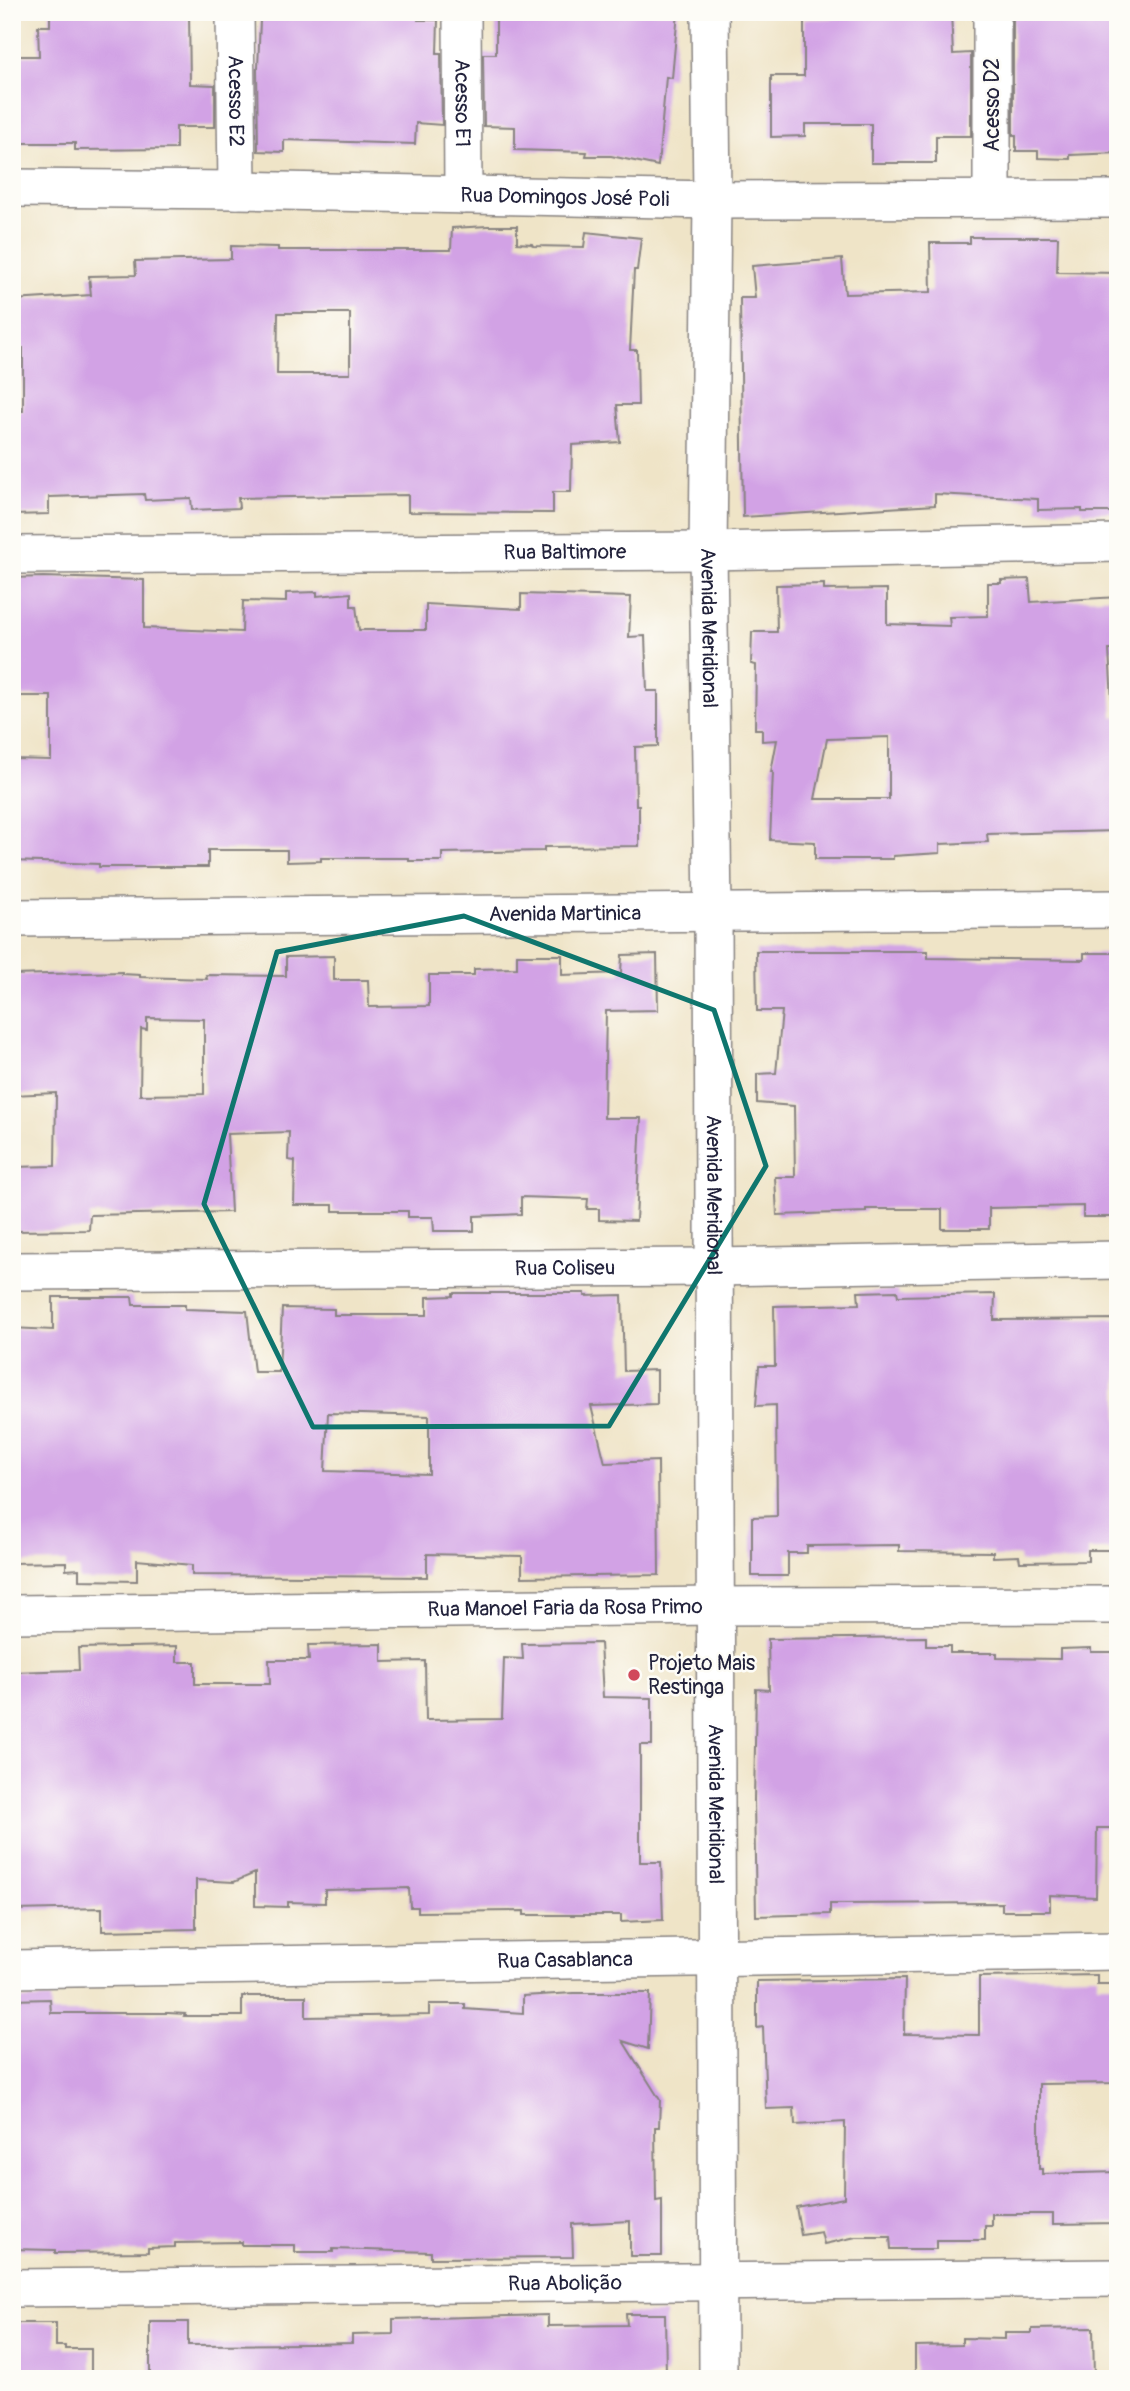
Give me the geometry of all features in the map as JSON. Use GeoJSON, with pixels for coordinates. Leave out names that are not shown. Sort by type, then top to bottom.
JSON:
{"type":"FeatureCollection","features":[{"type":"Feature","properties":{"kind":"street","name":"Acesso E2"},"geometry":{"type":"LineString","coordinates":[[234,12],[237,190]]}},
{"type":"Feature","properties":{"kind":"street","name":"Acesso E1"},"geometry":{"type":"LineString","coordinates":[[462,12],[463,195]]}},
{"type":"Feature","properties":{"kind":"street","name":"Avenida Meridional"},"geometry":{"type":"LineString","coordinates":[[710,12],[712,200],[708,551],[713,911],[718,2379]]}},
{"type":"Feature","properties":{"kind":"street","name":"Acesso D2"},"geometry":{"type":"LineString","coordinates":[[992,12],[992,198]]}},
{"type":"Feature","properties":{"kind":"street","name":"Rua Domingos José Poli"},"geometry":{"type":"LineString","coordinates":[[12,188],[712,200],[1118,199]]}},
{"type":"Feature","properties":{"kind":"street","name":"Rua Baltimore"},"geometry":{"type":"LineString","coordinates":[[12,555],[708,551],[1118,543]]}},
{"type":"Feature","properties":{"kind":"street","name":"Avenida Martinica"},"geometry":{"type":"LineString","coordinates":[[12,918],[1118,909]]}},
{"type":"Feature","properties":{"kind":"street","name":"Rua Coliseu"},"geometry":{"type":"LineString","coordinates":[[12,1271],[714,1267],[1118,1260]]}},
{"type":"Feature","properties":{"kind":"street","name":"Rua Manoel Faria da Rosa Primo"},"geometry":{"type":"LineString","coordinates":[[12,1614],[716,1606],[1118,1605]]}},
{"type":"Feature","properties":{"kind":"street","name":"Rua Casablanca"},"geometry":{"type":"LineString","coordinates":[[12,1969],[1118,1951]]}},
{"type":"Feature","properties":{"kind":"street","name":"Rua Abolição"},"geometry":{"type":"LineString","coordinates":[[12,2288],[1118,2278]]}},
{"type":"Feature","properties":{"kind":"highlighted area"},"geometry":{"type":"Polygon","coordinates":[[[464,916],[714,1010],[766,1166],[609,1426],[313,1427],[204,1204],[277,952],[464,916]]]}},
{"type":"Feature","properties":{"kind":"building"},"geometry":{"type":"Polygon","coordinates":[[[50,12],[189,12],[190,84],[215,85],[215,127],[176,127],[176,149],[75,150],[75,143],[12,143],[12,56],[39,56],[38,26],[50,26],[50,12]]]}},
{"type":"Feature","properties":{"kind":"building"},"geometry":{"type":"Polygon","coordinates":[[[265,12],[418,12],[418,20],[438,20],[437,53],[441,53],[442,125],[416,123],[415,144],[284,140],[284,152],[258,151],[257,68],[260,20],[264,20],[265,12]]]}},
{"type":"Feature","properties":{"kind":"building"},"geometry":{"type":"Polygon","coordinates":[[[499,12],[678,12],[672,78],[666,77],[658,166],[611,156],[586,156],[587,152],[515,150],[515,127],[484,126],[483,54],[496,54],[496,18],[499,18],[499,12]]]}},
{"type":"Feature","properties":{"kind":"building"},"geometry":{"type":"Polygon","coordinates":[[[887,12],[951,12],[953,54],[971,53],[971,136],[936,136],[936,163],[871,163],[871,124],[805,124],[805,136],[771,137],[771,76],[804,76],[804,19],[887,17],[887,12]]]}},
{"type":"Feature","properties":{"kind":"building"},"geometry":{"type":"Polygon","coordinates":[[[1078,12],[1118,12],[1118,153],[1070,155],[1070,159],[1038,158],[1038,151],[1016,151],[1016,135],[1013,135],[1013,17],[1078,16],[1078,12]]]}},
{"type":"Feature","properties":{"kind":"building"},"geometry":{"type":"Polygon","coordinates":[[[517,226],[517,243],[533,246],[584,247],[586,232],[641,238],[637,270],[634,270],[630,350],[637,350],[638,405],[617,405],[620,442],[572,445],[571,492],[553,492],[553,513],[408,512],[408,495],[238,498],[239,508],[192,510],[191,498],[145,500],[144,494],[49,497],[49,514],[12,515],[12,411],[23,411],[23,348],[14,348],[14,300],[91,295],[89,276],[136,275],[135,261],[231,259],[231,246],[278,247],[278,250],[451,250],[452,228],[517,226]],[[278,313],[277,374],[350,374],[350,313],[278,313]]]}},
{"type":"Feature","properties":{"kind":"building"},"geometry":{"type":"Polygon","coordinates":[[[970,237],[1058,237],[1057,272],[1118,273],[1118,398],[1114,398],[1118,512],[1038,510],[1038,499],[935,494],[935,505],[743,517],[740,298],[755,298],[752,266],[842,259],[845,294],[931,292],[930,243],[970,243],[970,237]]]}},
{"type":"Feature","properties":{"kind":"building"},"geometry":{"type":"Polygon","coordinates":[[[12,578],[144,580],[144,628],[242,632],[243,601],[286,602],[286,593],[317,592],[317,596],[351,593],[351,606],[356,606],[359,630],[426,630],[426,604],[521,609],[521,594],[631,597],[629,637],[645,636],[647,691],[658,691],[658,746],[635,747],[639,846],[544,847],[544,851],[442,853],[442,861],[409,861],[409,858],[321,858],[321,861],[287,862],[287,850],[208,850],[208,867],[99,867],[99,864],[12,861],[12,759],[51,760],[51,696],[12,696],[12,578]]]}},
{"type":"Feature","properties":{"kind":"building"},"geometry":{"type":"Polygon","coordinates":[[[1029,579],[1031,602],[1118,597],[1118,650],[1109,650],[1113,717],[1118,716],[1118,831],[987,834],[988,842],[940,844],[940,853],[893,856],[893,859],[815,859],[815,842],[770,840],[771,772],[777,740],[762,741],[762,729],[755,729],[756,665],[751,664],[752,632],[777,632],[776,585],[824,584],[824,590],[887,589],[887,624],[950,626],[949,617],[988,616],[988,583],[1001,583],[1001,580],[1029,579]],[[889,737],[827,739],[815,799],[889,799],[889,737]]]}},
{"type":"Feature","properties":{"kind":"building"},"geometry":{"type":"Polygon","coordinates":[[[756,951],[928,951],[928,958],[1084,960],[1084,953],[1118,953],[1118,1217],[1083,1217],[1083,1206],[989,1208],[989,1229],[942,1229],[942,1209],[866,1209],[866,1212],[777,1215],[775,1177],[795,1177],[794,1106],[757,1103],[757,1074],[776,1073],[782,1011],[757,1011],[756,951]]]}},
{"type":"Feature","properties":{"kind":"building"},"geometry":{"type":"Polygon","coordinates":[[[657,954],[658,1010],[606,1011],[604,1118],[641,1118],[636,1221],[599,1220],[599,1209],[587,1209],[588,1199],[521,1197],[521,1214],[474,1216],[474,1231],[434,1231],[433,1217],[408,1217],[408,1211],[333,1211],[333,1205],[294,1205],[295,1161],[288,1160],[289,1132],[227,1134],[231,1212],[90,1215],[89,1230],[15,1231],[15,1220],[12,1221],[12,1167],[55,1166],[56,1093],[12,1095],[12,975],[122,972],[140,977],[207,979],[206,975],[286,976],[286,957],[334,956],[334,980],[368,980],[369,1007],[429,1006],[429,975],[474,975],[474,969],[517,968],[517,955],[562,955],[562,975],[621,973],[622,955],[657,954]],[[147,1018],[147,1030],[141,1029],[140,1095],[204,1094],[204,1019],[147,1018]]]}},
{"type":"Feature","properties":{"kind":"building"},"geometry":{"type":"Polygon","coordinates":[[[897,1291],[898,1296],[995,1294],[994,1320],[1118,1319],[1118,1550],[1088,1550],[1088,1561],[1020,1562],[1019,1556],[993,1557],[993,1552],[899,1551],[899,1545],[807,1546],[807,1553],[788,1553],[788,1576],[752,1576],[752,1517],[777,1516],[776,1405],[756,1406],[759,1366],[775,1366],[774,1306],[859,1304],[858,1292],[897,1291]]]}},
{"type":"Feature","properties":{"kind":"building"},"geometry":{"type":"Polygon","coordinates":[[[453,1293],[622,1295],[624,1371],[657,1370],[657,1404],[591,1406],[605,1463],[658,1461],[659,1575],[522,1577],[522,1556],[427,1554],[427,1577],[192,1575],[192,1565],[137,1560],[137,1581],[79,1580],[79,1569],[66,1570],[66,1562],[12,1563],[12,1328],[53,1330],[53,1297],[132,1297],[133,1305],[185,1305],[185,1309],[247,1311],[254,1372],[279,1372],[282,1308],[334,1309],[334,1315],[427,1315],[427,1297],[453,1296],[453,1293]],[[328,1413],[325,1471],[429,1474],[429,1416],[328,1413]]]}},
{"type":"Feature","properties":{"kind":"building"},"geometry":{"type":"Polygon","coordinates":[[[926,1637],[926,1646],[950,1646],[950,1653],[997,1653],[997,1658],[1060,1659],[1060,1649],[1091,1648],[1091,1652],[1118,1652],[1118,1828],[1097,1828],[1096,1897],[1050,1895],[1050,1911],[1002,1911],[1002,1903],[830,1904],[830,1914],[756,1916],[756,1689],[769,1690],[768,1639],[926,1637]]]}},
{"type":"Feature","properties":{"kind":"building"},"geometry":{"type":"Polygon","coordinates":[[[600,1643],[603,1697],[652,1698],[652,1745],[640,1745],[640,1862],[661,1862],[663,1920],[621,1922],[621,1915],[524,1915],[524,1911],[418,1912],[418,1907],[410,1907],[409,1888],[325,1890],[325,1903],[288,1902],[288,1907],[255,1906],[255,1873],[234,1882],[196,1880],[196,1929],[102,1931],[102,1908],[14,1910],[12,1672],[79,1670],[78,1648],[177,1646],[177,1662],[195,1662],[195,1684],[270,1684],[269,1660],[309,1660],[308,1645],[382,1644],[382,1662],[425,1661],[426,1720],[502,1719],[504,1658],[523,1659],[522,1644],[600,1643]]]}},
{"type":"Feature","properties":{"kind":"building"},"geometry":{"type":"Polygon","coordinates":[[[1097,1975],[1097,1984],[1118,1984],[1118,2083],[1039,2084],[1039,2169],[1042,2169],[1042,2174],[1118,2172],[1118,2223],[1053,2224],[1053,2214],[992,2214],[992,2226],[985,2226],[985,2240],[936,2240],[936,2249],[891,2249],[890,2237],[856,2237],[824,2244],[821,2232],[801,2235],[796,2207],[844,2198],[845,2122],[795,2125],[794,2108],[766,2109],[763,2027],[757,2028],[757,1981],[905,1979],[904,2034],[979,2035],[979,1977],[1097,1975]]]}},
{"type":"Feature","properties":{"kind":"building"},"geometry":{"type":"Polygon","coordinates":[[[650,1993],[648,2049],[623,2041],[660,2100],[659,2127],[655,2127],[656,2201],[662,2200],[662,2256],[630,2256],[630,2221],[572,2224],[573,2257],[431,2258],[431,2252],[333,2249],[333,2252],[295,2252],[295,2245],[242,2245],[242,2242],[175,2243],[175,2247],[148,2248],[148,2252],[55,2253],[55,2250],[12,2249],[15,2146],[12,2146],[12,2000],[50,1999],[51,2013],[242,2016],[242,1996],[306,1996],[306,2017],[429,2015],[429,2004],[465,2004],[465,2009],[523,2013],[523,1996],[650,1993]]]}},
{"type":"Feature","properties":{"kind":"building"},"geometry":{"type":"Polygon","coordinates":[[[626,2314],[665,2314],[666,2375],[649,2379],[150,2379],[150,2322],[188,2322],[188,2345],[312,2344],[352,2343],[352,2335],[393,2334],[393,2319],[548,2315],[548,2326],[627,2325],[626,2314]]]}},
{"type":"Feature","properties":{"kind":"building"},"geometry":{"type":"Polygon","coordinates":[[[12,2323],[56,2323],[56,2346],[65,2346],[65,2349],[91,2349],[91,2379],[12,2379],[12,2323]]]}},
{"type":"Feature","properties":{"kind":"building"},"geometry":{"type":"Polygon","coordinates":[[[1093,2328],[1094,2379],[915,2379],[915,2346],[962,2345],[962,2338],[1005,2339],[1005,2333],[1032,2333],[1032,2329],[1093,2328]]]}},
{"type":"Feature","properties":{"kind":"place","name":"Projeto Mais Restinga"},"geometry":{"type":"Point","coordinates":[634,1675]}}]}
